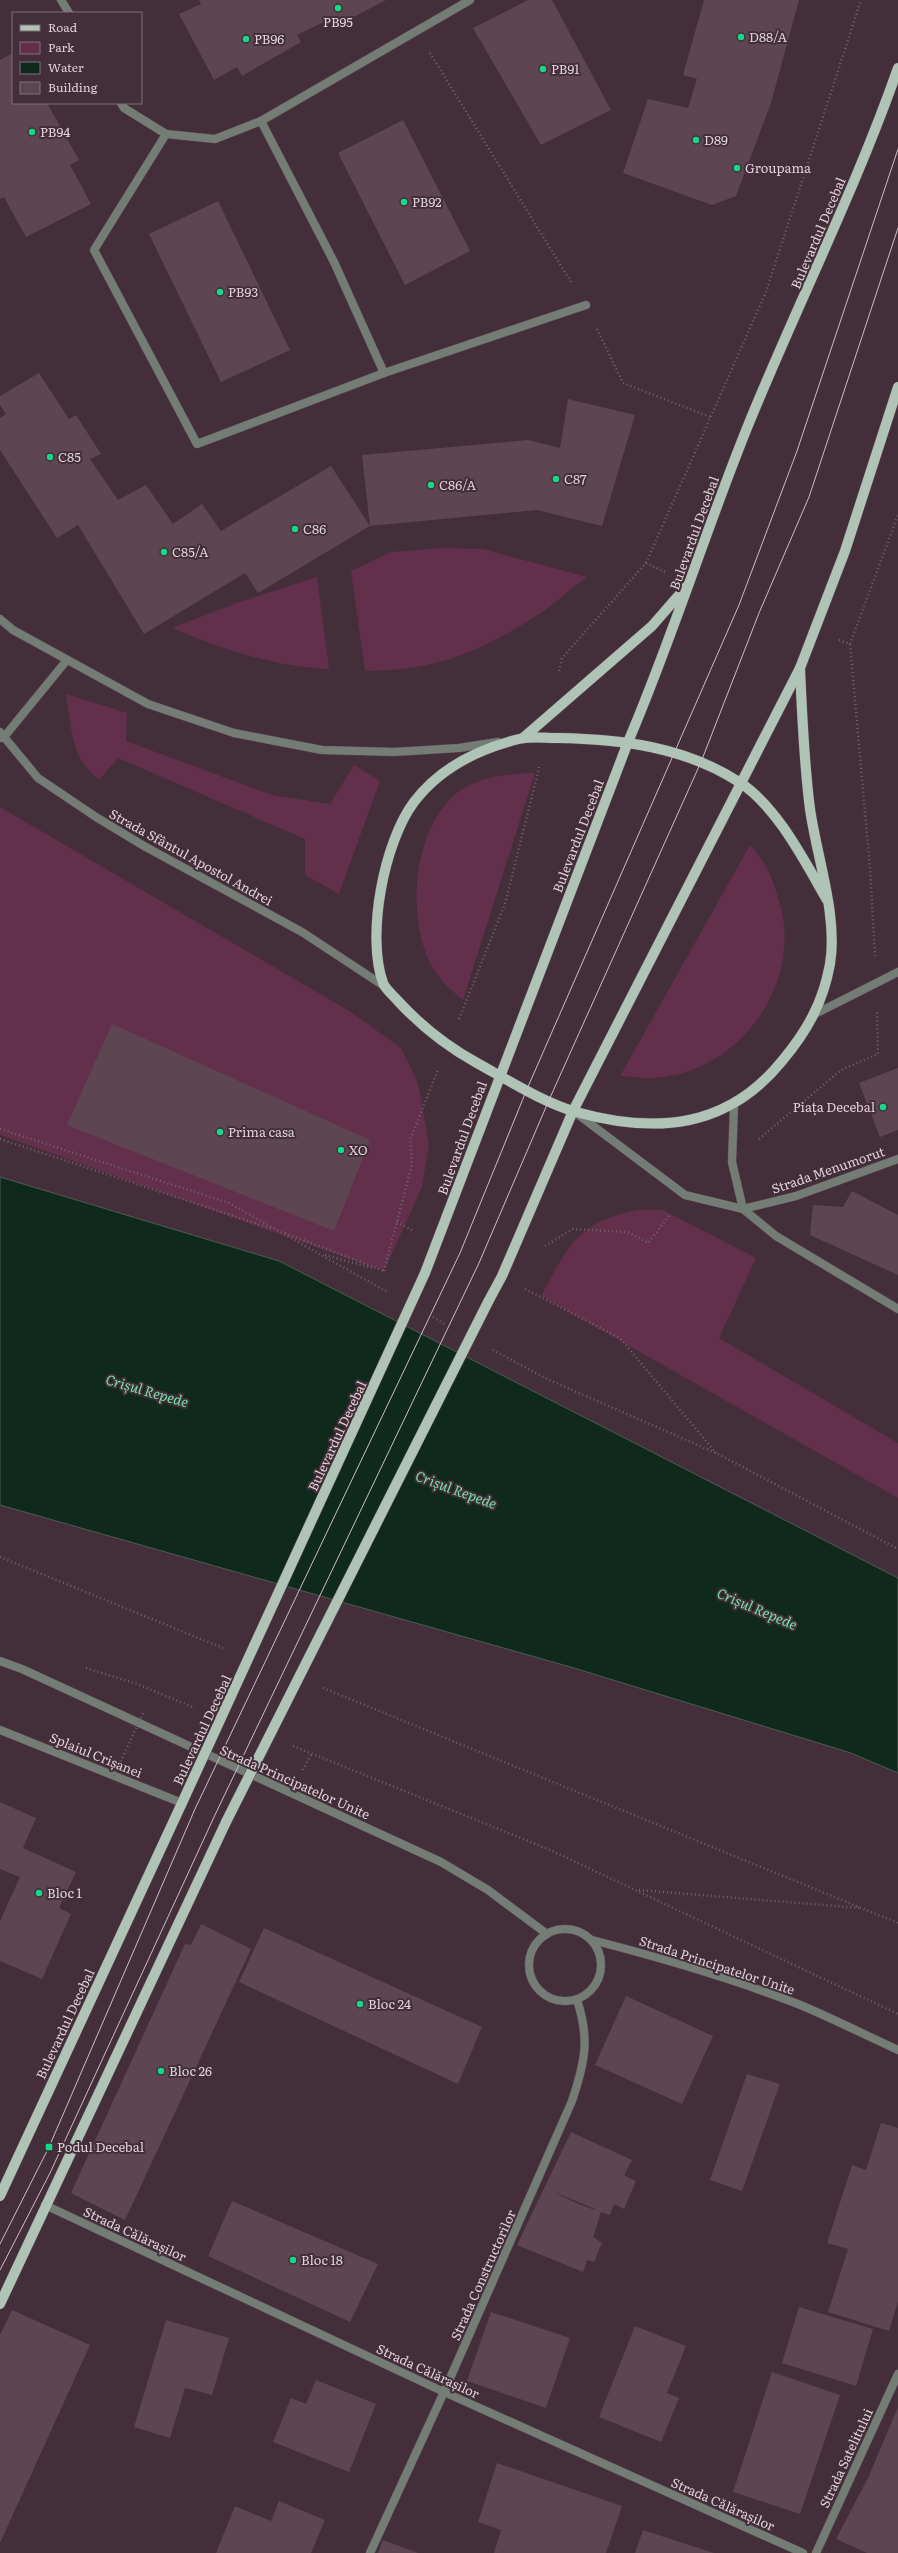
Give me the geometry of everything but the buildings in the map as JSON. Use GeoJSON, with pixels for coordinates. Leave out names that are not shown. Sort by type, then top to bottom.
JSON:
{"type":"FeatureCollection","features":[{"type":"Feature","properties":{"kind":"main road","name":"Bulevardul Decebal"},"geometry":{"type":"LineString","coordinates":[[0,2196],[425,1274],[499,1076],[628,742],[655,678],[689,583],[748,428],[819,267],[898,68]]}},
{"type":"Feature","properties":{"kind":"main road"},"geometry":{"type":"LineString","coordinates":[[0,2304],[226,1822],[502,1276],[573,1111],[800,668],[845,551],[898,387]]}},
{"type":"Feature","properties":{"kind":"main road"},"geometry":{"type":"LineString","coordinates":[[523,738],[652,626],[689,583]]}},
{"type":"Feature","properties":{"kind":"main road"},"geometry":{"type":"LineString","coordinates":[[800,668],[811,812],[827,900],[831,933],[831,961],[817,1013],[801,1039],[777,1068],[734,1106],[691,1120],[654,1125],[573,1111],[499,1076],[448,1047],[417,1022],[384,986],[376,950],[376,915],[386,869],[412,805],[438,776],[456,762],[523,738],[628,742],[701,762],[742,783],[777,819],[800,852],[827,900]]}},
{"type":"Feature","properties":{"kind":"street"},"geometry":{"type":"LineString","coordinates":[[61,0],[68,12]]}},
{"type":"Feature","properties":{"kind":"street"},"geometry":{"type":"LineString","coordinates":[[122,104],[124,108],[166,134],[215,140],[261,121],[470,0]]}},
{"type":"Feature","properties":{"kind":"street"},"geometry":{"type":"LineString","coordinates":[[261,121],[334,262],[384,373]]}},
{"type":"Feature","properties":{"kind":"street"},"geometry":{"type":"LineString","coordinates":[[166,134],[94,250],[197,444],[384,373],[586,305]]}},
{"type":"Feature","properties":{"kind":"street"},"geometry":{"type":"LineString","coordinates":[[0,619],[13,630],[148,704],[234,733],[322,750],[401,752],[458,748],[523,738]]}},
{"type":"Feature","properties":{"kind":"street"},"geometry":{"type":"LineString","coordinates":[[1,736],[67,660]]}},
{"type":"Feature","properties":{"kind":"street","name":"Strada Sfântul Apostol Andrei"},"geometry":{"type":"LineString","coordinates":[[1,736],[38,778],[96,817],[144,846],[302,932],[384,986]]}},
{"type":"Feature","properties":{"kind":"street"},"geometry":{"type":"LineString","coordinates":[[817,1013],[876,981],[898,972]]}},
{"type":"Feature","properties":{"kind":"street"},"geometry":{"type":"LineString","coordinates":[[734,1106],[732,1162],[743,1209]]}},
{"type":"Feature","properties":{"kind":"street"},"geometry":{"type":"LineString","coordinates":[[573,1111],[685,1196],[743,1209],[776,1236],[898,1309]]}},
{"type":"Feature","properties":{"kind":"street","name":"Strada Menumorut"},"geometry":{"type":"LineString","coordinates":[[743,1209],[796,1196],[898,1159]]}},
{"type":"Feature","properties":{"kind":"street","name":"Strada Principatelor Unite"},"geometry":{"type":"LineString","coordinates":[[0,1661],[22,1669],[441,1862],[488,1890],[547,1934]]}},
{"type":"Feature","properties":{"kind":"street","name":"Splaiul Crișanei"},"geometry":{"type":"LineString","coordinates":[[0,1730],[182,1803]]}},
{"type":"Feature","properties":{"kind":"street"},"geometry":{"type":"LineString","coordinates":[[559,1929],[571,1929],[592,1940],[602,1963],[600,1975],[595,1986],[587,1994],[577,2000],[565,2002],[553,2000],[543,1994],[534,1985],[528,1962],[538,1941],[547,1934],[559,1929]]}},
{"type":"Feature","properties":{"kind":"street","name":"Strada Principatelor Unite"},"geometry":{"type":"LineString","coordinates":[[592,1940],[661,1958],[725,1978],[799,2005],[898,2050]]}},
{"type":"Feature","properties":{"kind":"street","name":"Strada Constructorilor"},"geometry":{"type":"LineString","coordinates":[[370,2553],[444,2392],[577,2086],[586,2044],[585,2023],[577,2000]]}},
{"type":"Feature","properties":{"kind":"street","name":"Strada Călărașilor"},"geometry":{"type":"LineString","coordinates":[[46,2205],[444,2392],[804,2553]]}},
{"type":"Feature","properties":{"kind":"street","name":"Strada Satelitului"},"geometry":{"type":"LineString","coordinates":[[816,2553],[898,2374]]}},
{"type":"Feature","properties":{"kind":"path"},"geometry":{"type":"LineString","coordinates":[[559,672],[562,658],[646,562],[766,292],[862,0]]}},
{"type":"Feature","properties":{"kind":"path"},"geometry":{"type":"LineString","coordinates":[[416,31],[586,305],[622,383],[710,417]]}},
{"type":"Feature","properties":{"kind":"path"},"geometry":{"type":"LineString","coordinates":[[732,1162],[841,1070],[878,1054],[870,868],[850,644],[898,515]]}},
{"type":"Feature","properties":{"kind":"path"},"geometry":{"type":"LineString","coordinates":[[646,562],[689,583]]}},
{"type":"Feature","properties":{"kind":"path"},"geometry":{"type":"LineString","coordinates":[[814,631],[850,644]]}},
{"type":"Feature","properties":{"kind":"path"},"geometry":{"type":"LineString","coordinates":[[384,1271],[412,1164],[410,1140],[506,904],[546,738]]}},
{"type":"Feature","properties":{"kind":"path"},"geometry":{"type":"LineString","coordinates":[[0,1129],[229,1203],[388,1292]]}},
{"type":"Feature","properties":{"kind":"path"},"geometry":{"type":"LineString","coordinates":[[0,1139],[318,1244],[384,1271]]}},
{"type":"Feature","properties":{"kind":"path"},"geometry":{"type":"LineString","coordinates":[[542,1248],[573,1229],[628,1232],[648,1243],[685,1196]]}},
{"type":"Feature","properties":{"kind":"path"},"geometry":{"type":"LineString","coordinates":[[320,1254],[384,1271]]}},
{"type":"Feature","properties":{"kind":"path"},"geometry":{"type":"LineString","coordinates":[[502,1276],[620,1338],[718,1454]]}},
{"type":"Feature","properties":{"kind":"path"},"geometry":{"type":"LineString","coordinates":[[430,1315],[450,1327]]}},
{"type":"Feature","properties":{"kind":"path"},"geometry":{"type":"LineString","coordinates":[[491,1350],[547,1379],[718,1454],[898,1549]]}},
{"type":"Feature","properties":{"kind":"path"},"geometry":{"type":"LineString","coordinates":[[0,1557],[229,1650]]}},
{"type":"Feature","properties":{"kind":"path"},"geometry":{"type":"LineString","coordinates":[[84,1667],[137,1684],[196,1708]]}},
{"type":"Feature","properties":{"kind":"path"},"geometry":{"type":"LineString","coordinates":[[317,1686],[898,1923]]}},
{"type":"Feature","properties":{"kind":"path"},"geometry":{"type":"LineString","coordinates":[[114,1776],[144,1711]]}},
{"type":"Feature","properties":{"kind":"path"},"geometry":{"type":"LineString","coordinates":[[290,1745],[548,1849],[898,2014]]}},
{"type":"Feature","properties":{"kind":"path"},"geometry":{"type":"LineString","coordinates":[[637,1890],[862,1909]]}},
{"type":"Feature","properties":{"kind":"green space"},"geometry":{"type":"Polygon","coordinates":[[[443,548],[483,549],[587,577],[539,614],[517,628],[476,649],[436,663],[391,670],[365,671],[351,571],[391,552],[443,548]]]}},
{"type":"Feature","properties":{"kind":"green space"},"geometry":{"type":"Polygon","coordinates":[[[317,577],[329,669],[309,668],[268,661],[229,650],[172,628],[242,601],[317,577]]]}},
{"type":"Feature","properties":{"kind":"green space"},"geometry":{"type":"Polygon","coordinates":[[[66,694],[127,713],[126,741],[272,795],[330,804],[354,765],[380,781],[339,894],[305,875],[305,839],[118,758],[99,780],[82,762],[77,752],[71,730],[66,694]]]}},
{"type":"Feature","properties":{"kind":"green space"},"geometry":{"type":"Polygon","coordinates":[[[535,773],[463,1000],[449,988],[437,974],[426,954],[419,930],[417,903],[418,875],[423,849],[433,824],[446,803],[464,788],[481,780],[490,778],[535,773]]]}},
{"type":"Feature","properties":{"kind":"green space"},"geometry":{"type":"Polygon","coordinates":[[[0,807],[351,1012],[401,1048],[418,1083],[429,1145],[422,1187],[384,1271],[0,1135],[0,807]]]}},
{"type":"Feature","properties":{"kind":"green space"},"geometry":{"type":"Polygon","coordinates":[[[750,845],[761,858],[772,880],[780,904],[785,935],[782,966],[772,995],[756,1021],[735,1044],[710,1062],[682,1073],[650,1078],[620,1076],[750,845]]]}},
{"type":"Feature","properties":{"kind":"green space"},"geometry":{"type":"Polygon","coordinates":[[[637,1210],[663,1210],[756,1258],[719,1338],[898,1443],[898,1498],[541,1296],[559,1263],[577,1239],[587,1229],[617,1215],[637,1210]]]}},
{"type":"Feature","properties":{"kind":"water","name":"Crișul Repede"},"geometry":{"type":"Polygon","coordinates":[[[0,1177],[279,1261],[898,1578],[898,1773],[851,1753],[574,1668],[0,1505],[0,1177]]]}},
{"type":"Feature","properties":{"kind":"tram line"},"geometry":{"type":"LineString","coordinates":[[0,2244],[49,2147],[195,1809],[460,1253],[527,1089],[739,605],[797,451],[898,149]]}},
{"type":"Feature","properties":{"kind":"tram line"},"geometry":{"type":"LineString","coordinates":[[0,2270],[50,2173],[214,1817],[479,1263],[549,1100],[701,762],[759,613],[809,497],[898,228]]}},
{"type":"Feature","properties":{"kind":"place","name":"PB95"},"geometry":{"type":"Point","coordinates":[338,8]}},
{"type":"Feature","properties":{"kind":"place","name":"D88/A"},"geometry":{"type":"Point","coordinates":[741,37]}},
{"type":"Feature","properties":{"kind":"place","name":"PB96"},"geometry":{"type":"Point","coordinates":[246,39]}},
{"type":"Feature","properties":{"kind":"place","name":"PB91"},"geometry":{"type":"Point","coordinates":[543,69]}},
{"type":"Feature","properties":{"kind":"place","name":"PB94"},"geometry":{"type":"Point","coordinates":[32,132]}},
{"type":"Feature","properties":{"kind":"place","name":"D89"},"geometry":{"type":"Point","coordinates":[696,140]}},
{"type":"Feature","properties":{"kind":"place","name":"Groupama"},"geometry":{"type":"Point","coordinates":[737,168]}},
{"type":"Feature","properties":{"kind":"place","name":"PB92"},"geometry":{"type":"Point","coordinates":[404,202]}},
{"type":"Feature","properties":{"kind":"place","name":"PB93"},"geometry":{"type":"Point","coordinates":[220,292]}},
{"type":"Feature","properties":{"kind":"place","name":"C85"},"geometry":{"type":"Point","coordinates":[50,457]}},
{"type":"Feature","properties":{"kind":"place","name":"C87"},"geometry":{"type":"Point","coordinates":[556,479]}},
{"type":"Feature","properties":{"kind":"place","name":"C86/A"},"geometry":{"type":"Point","coordinates":[431,485]}},
{"type":"Feature","properties":{"kind":"place","name":"C86"},"geometry":{"type":"Point","coordinates":[295,529]}},
{"type":"Feature","properties":{"kind":"place","name":"C85/A"},"geometry":{"type":"Point","coordinates":[164,552]}},
{"type":"Feature","properties":{"kind":"place","name":"Piața Decebal"},"geometry":{"type":"Point","coordinates":[883,1107]}},
{"type":"Feature","properties":{"kind":"place","name":"Prima casa"},"geometry":{"type":"Point","coordinates":[220,1132]}},
{"type":"Feature","properties":{"kind":"place","name":"XO"},"geometry":{"type":"Point","coordinates":[341,1150]}},
{"type":"Feature","properties":{"kind":"place","name":"Bloc 1"},"geometry":{"type":"Point","coordinates":[39,1893]}},
{"type":"Feature","properties":{"kind":"place","name":"Bloc 24"},"geometry":{"type":"Point","coordinates":[360,2004]}},
{"type":"Feature","properties":{"kind":"place","name":"Bloc 26"},"geometry":{"type":"Point","coordinates":[161,2071]}},
{"type":"Feature","properties":{"kind":"place","name":"Podul Decebal"},"geometry":{"type":"Point","coordinates":[49,2147]}},
{"type":"Feature","properties":{"kind":"place","name":"Bloc 18"},"geometry":{"type":"Point","coordinates":[293,2260]}}]}
